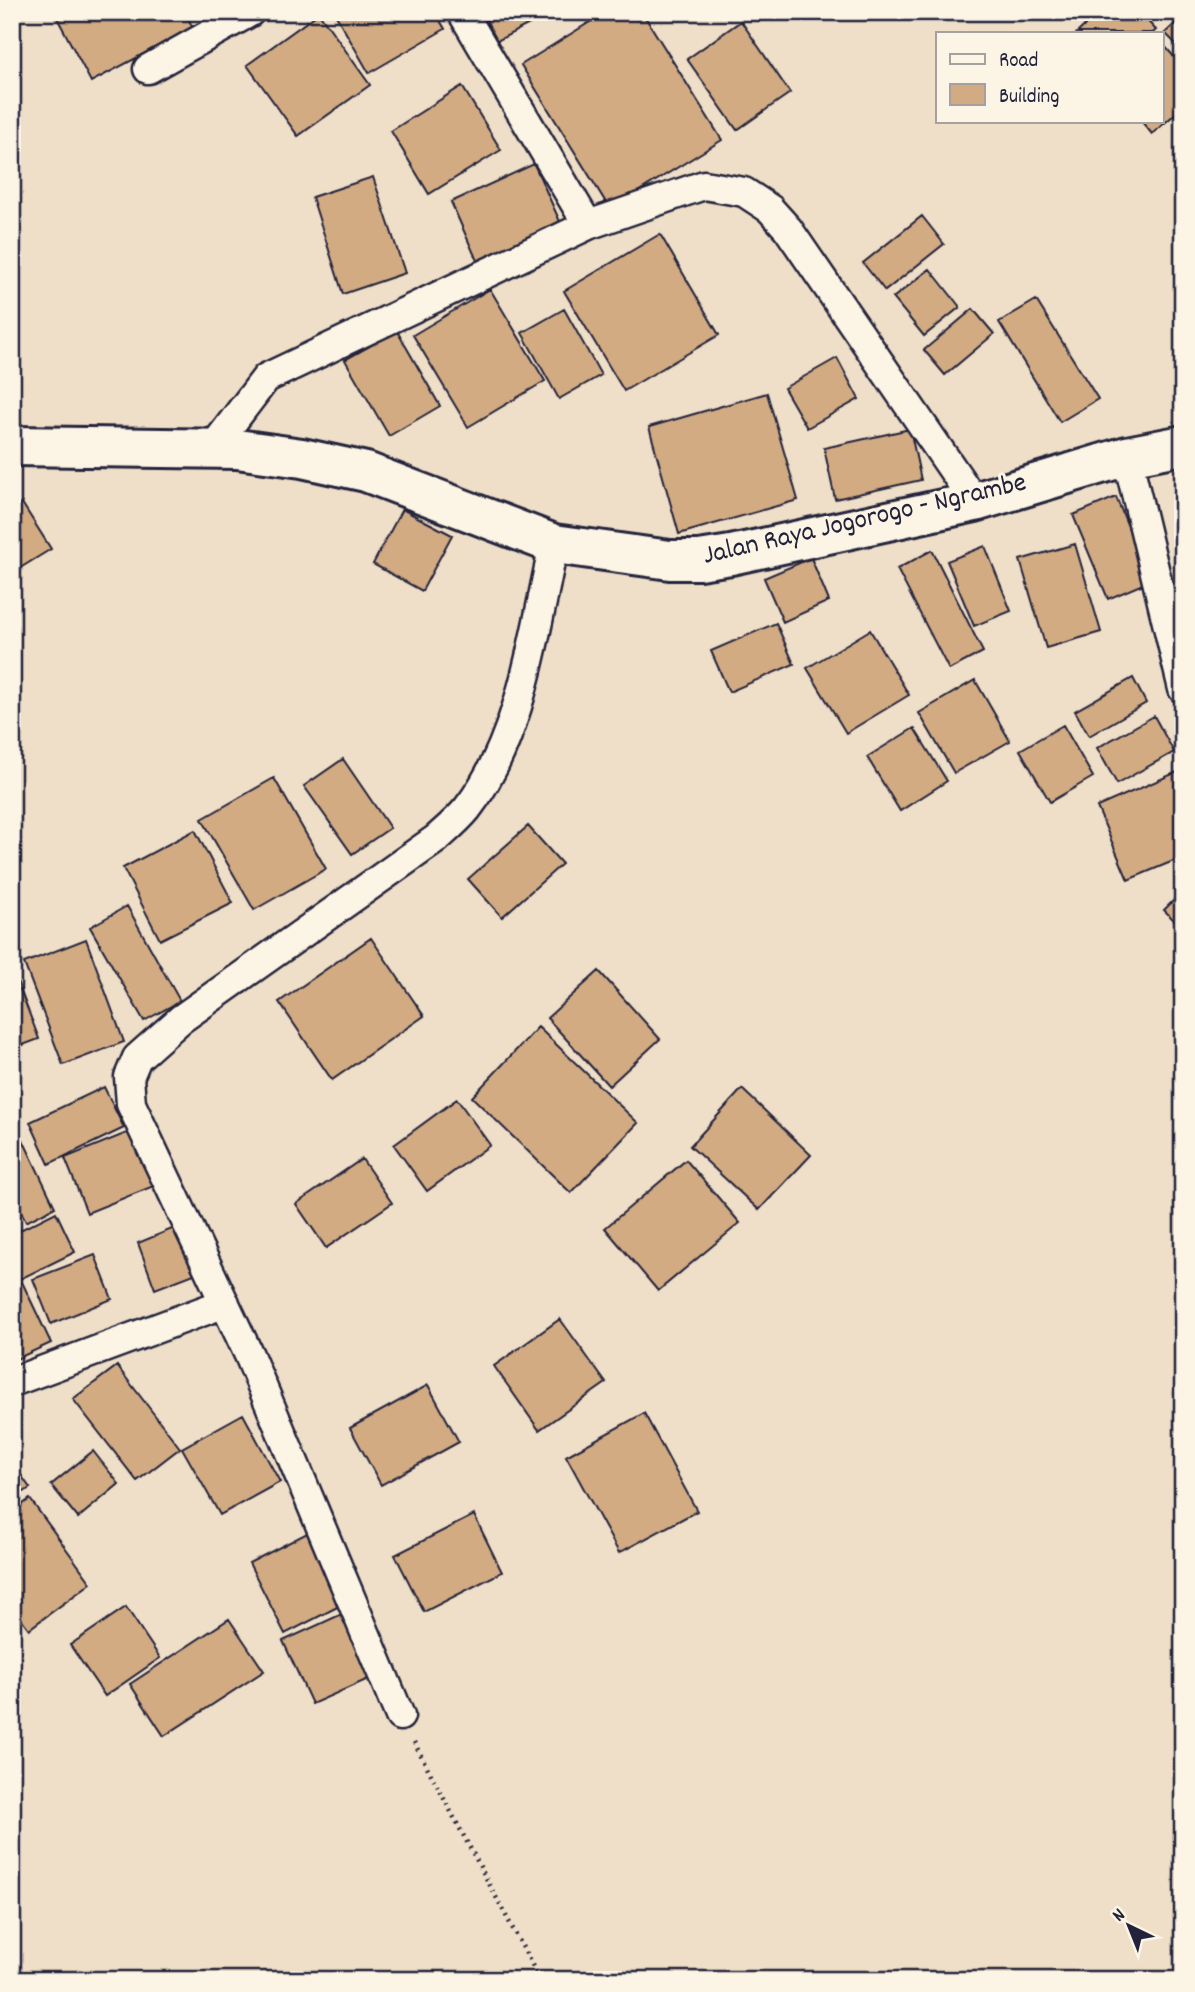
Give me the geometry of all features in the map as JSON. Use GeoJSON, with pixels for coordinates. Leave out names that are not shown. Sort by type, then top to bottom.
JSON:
{"type":"FeatureCollection","features":[{"type":"Feature","properties":{"kind":"main road","name":"Jalan Raya Jogorogo - Ngrambe"},"geometry":{"type":"LineString","coordinates":[[12,446],[237,449],[302,458],[366,472],[554,544],[670,559],[699,560],[975,502],[1127,456],[1183,445]]}},
{"type":"Feature","properties":{"kind":"street"},"geometry":{"type":"LineString","coordinates":[[148,69],[250,12]]}},
{"type":"Feature","properties":{"kind":"street"},"geometry":{"type":"LineString","coordinates":[[462,12],[588,225]]}},
{"type":"Feature","properties":{"kind":"street"},"geometry":{"type":"LineString","coordinates":[[212,449],[266,378],[588,225],[704,185],[744,192],[770,209],[788,229],[975,502]]}},
{"type":"Feature","properties":{"kind":"street"},"geometry":{"type":"LineString","coordinates":[[1127,456],[1183,689]]}},
{"type":"Feature","properties":{"kind":"street"},"geometry":{"type":"LineString","coordinates":[[400,1716],[249,1355],[131,1104],[129,1077],[137,1058],[181,1019],[436,839],[466,811],[490,774],[515,716],[554,544]]}},
{"type":"Feature","properties":{"kind":"street"},"geometry":{"type":"LineString","coordinates":[[12,1382],[225,1303]]}},
{"type":"Feature","properties":{"kind":"path"},"geometry":{"type":"LineString","coordinates":[[400,1716],[540,1980]]}},
{"type":"Feature","properties":{"kind":"building"},"geometry":{"type":"Polygon","coordinates":[[[54,12],[185,12],[193,28],[91,82],[54,12]]]}},
{"type":"Feature","properties":{"kind":"building"},"geometry":{"type":"Polygon","coordinates":[[[334,12],[435,12],[445,29],[369,73],[334,12]]]}},
{"type":"Feature","properties":{"kind":"building"},"geometry":{"type":"Polygon","coordinates":[[[482,12],[552,12],[497,41],[482,12]]]}},
{"type":"Feature","properties":{"kind":"building"},"geometry":{"type":"Polygon","coordinates":[[[606,12],[642,12],[722,140],[610,209],[521,65],[606,12]]]}},
{"type":"Feature","properties":{"kind":"building"},"geometry":{"type":"Polygon","coordinates":[[[1099,12],[1139,12],[1156,30],[1154,32],[1078,32],[1099,12]]]}},
{"type":"Feature","properties":{"kind":"building"},"geometry":{"type":"Polygon","coordinates":[[[319,13],[370,85],[298,136],[247,65],[319,13]]]}},
{"type":"Feature","properties":{"kind":"building"},"geometry":{"type":"Polygon","coordinates":[[[1183,16],[1183,51],[1165,33],[1183,16]]]}},
{"type":"Feature","properties":{"kind":"building"},"geometry":{"type":"Polygon","coordinates":[[[741,21],[790,93],[737,130],[687,59],[741,21]]]}},
{"type":"Feature","properties":{"kind":"building"},"geometry":{"type":"Polygon","coordinates":[[[1164,45],[1183,67],[1183,107],[1152,134],[1142,122],[1164,122],[1164,45]]]}},
{"type":"Feature","properties":{"kind":"building"},"geometry":{"type":"Polygon","coordinates":[[[462,86],[501,150],[429,194],[391,131],[462,86]]]}},
{"type":"Feature","properties":{"kind":"building"},"geometry":{"type":"Polygon","coordinates":[[[534,164],[562,226],[479,265],[451,202],[534,164]]]}},
{"type":"Feature","properties":{"kind":"building"},"geometry":{"type":"Polygon","coordinates":[[[373,177],[405,273],[343,294],[312,197],[373,177]]]}},
{"type":"Feature","properties":{"kind":"building"},"geometry":{"type":"Polygon","coordinates":[[[922,216],[944,244],[885,291],[863,263],[922,216]]]}},
{"type":"Feature","properties":{"kind":"building"},"geometry":{"type":"Polygon","coordinates":[[[660,234],[719,335],[624,391],[564,291],[660,234]]]}},
{"type":"Feature","properties":{"kind":"building"},"geometry":{"type":"Polygon","coordinates":[[[930,269],[960,307],[924,336],[893,298],[930,269]]]}},
{"type":"Feature","properties":{"kind":"building"},"geometry":{"type":"Polygon","coordinates":[[[490,289],[545,381],[468,427],[413,335],[490,289]]]}},
{"type":"Feature","properties":{"kind":"building"},"geometry":{"type":"Polygon","coordinates":[[[1036,300],[1098,399],[1060,422],[999,322],[1036,300]]]}},
{"type":"Feature","properties":{"kind":"building"},"geometry":{"type":"Polygon","coordinates":[[[564,309],[601,375],[559,399],[522,333],[564,309]]]}},
{"type":"Feature","properties":{"kind":"building"},"geometry":{"type":"Polygon","coordinates":[[[973,309],[994,334],[945,375],[924,350],[973,309]]]}},
{"type":"Feature","properties":{"kind":"building"},"geometry":{"type":"Polygon","coordinates":[[[397,331],[440,406],[389,436],[345,360],[397,331]]]}},
{"type":"Feature","properties":{"kind":"building"},"geometry":{"type":"Polygon","coordinates":[[[837,358],[859,399],[807,428],[784,388],[837,358]]]}},
{"type":"Feature","properties":{"kind":"building"},"geometry":{"type":"Polygon","coordinates":[[[767,393],[798,500],[679,534],[649,427],[767,393]]]}},
{"type":"Feature","properties":{"kind":"building"},"geometry":{"type":"Polygon","coordinates":[[[910,429],[921,480],[835,499],[824,448],[910,429]]]}},
{"type":"Feature","properties":{"kind":"building"},"geometry":{"type":"Polygon","coordinates":[[[1116,497],[1150,581],[1108,599],[1073,515],[1116,497]]]}},
{"type":"Feature","properties":{"kind":"building"},"geometry":{"type":"Polygon","coordinates":[[[22,503],[51,549],[12,573],[12,509],[22,503]]]}},
{"type":"Feature","properties":{"kind":"building"},"geometry":{"type":"Polygon","coordinates":[[[402,509],[452,535],[422,591],[373,564],[402,509]]]}},
{"type":"Feature","properties":{"kind":"building"},"geometry":{"type":"Polygon","coordinates":[[[1075,544],[1101,632],[1046,648],[1020,560],[1075,544]]]}},
{"type":"Feature","properties":{"kind":"building"},"geometry":{"type":"Polygon","coordinates":[[[985,546],[1011,611],[974,626],[947,561],[985,546]]]}},
{"type":"Feature","properties":{"kind":"building"},"geometry":{"type":"Polygon","coordinates":[[[932,550],[983,652],[949,670],[897,569],[932,550]]]}},
{"type":"Feature","properties":{"kind":"building"},"geometry":{"type":"Polygon","coordinates":[[[811,558],[829,601],[783,622],[764,578],[811,558]]]}},
{"type":"Feature","properties":{"kind":"building"},"geometry":{"type":"Polygon","coordinates":[[[776,623],[794,664],[729,692],[711,651],[776,623]]]}},
{"type":"Feature","properties":{"kind":"building"},"geometry":{"type":"Polygon","coordinates":[[[870,630],[909,695],[846,733],[807,668],[870,630]]]}},
{"type":"Feature","properties":{"kind":"building"},"geometry":{"type":"Polygon","coordinates":[[[1133,678],[1146,703],[1089,736],[1075,711],[1133,678]]]}},
{"type":"Feature","properties":{"kind":"building"},"geometry":{"type":"Polygon","coordinates":[[[975,680],[1010,741],[954,773],[919,713],[975,680]]]}},
{"type":"Feature","properties":{"kind":"building"},"geometry":{"type":"Polygon","coordinates":[[[1154,716],[1174,752],[1117,784],[1097,748],[1154,716]]]}},
{"type":"Feature","properties":{"kind":"building"},"geometry":{"type":"Polygon","coordinates":[[[1063,725],[1093,777],[1050,802],[1020,750],[1063,725]]]}},
{"type":"Feature","properties":{"kind":"building"},"geometry":{"type":"Polygon","coordinates":[[[914,728],[947,781],[900,811],[867,757],[914,728]]]}},
{"type":"Feature","properties":{"kind":"building"},"geometry":{"type":"Polygon","coordinates":[[[343,759],[390,828],[352,854],[304,786],[343,759]]]}},
{"type":"Feature","properties":{"kind":"building"},"geometry":{"type":"Polygon","coordinates":[[[1177,772],[1183,785],[1183,857],[1128,880],[1097,807],[1177,772]]]}},
{"type":"Feature","properties":{"kind":"building"},"geometry":{"type":"Polygon","coordinates":[[[274,778],[326,869],[254,910],[202,819],[274,778]]]}},
{"type":"Feature","properties":{"kind":"building"},"geometry":{"type":"Polygon","coordinates":[[[528,826],[562,864],[502,917],[468,879],[528,826]]]}},
{"type":"Feature","properties":{"kind":"building"},"geometry":{"type":"Polygon","coordinates":[[[195,830],[233,903],[160,940],[123,868],[195,830]]]}},
{"type":"Feature","properties":{"kind":"building"},"geometry":{"type":"Polygon","coordinates":[[[1183,891],[1183,929],[1164,910],[1183,891]]]}},
{"type":"Feature","properties":{"kind":"building"},"geometry":{"type":"Polygon","coordinates":[[[127,906],[180,1001],[144,1021],[90,927],[127,906]]]}},
{"type":"Feature","properties":{"kind":"building"},"geometry":{"type":"Polygon","coordinates":[[[371,938],[424,1016],[332,1080],[279,1002],[371,938]]]}},
{"type":"Feature","properties":{"kind":"building"},"geometry":{"type":"Polygon","coordinates":[[[86,939],[124,1042],[63,1065],[24,963],[86,939]]]}},
{"type":"Feature","properties":{"kind":"building"},"geometry":{"type":"Polygon","coordinates":[[[12,968],[39,1039],[12,1049],[12,968]]]}},
{"type":"Feature","properties":{"kind":"building"},"geometry":{"type":"Polygon","coordinates":[[[599,971],[660,1039],[609,1086],[547,1018],[599,971]]]}},
{"type":"Feature","properties":{"kind":"building"},"geometry":{"type":"Polygon","coordinates":[[[538,1027],[638,1123],[571,1193],[472,1097],[538,1027]]]}},
{"type":"Feature","properties":{"kind":"building"},"geometry":{"type":"Polygon","coordinates":[[[104,1087],[124,1128],[49,1164],[30,1122],[104,1087]]]}},
{"type":"Feature","properties":{"kind":"building"},"geometry":{"type":"Polygon","coordinates":[[[742,1089],[811,1155],[759,1210],[690,1146],[742,1089]]]}},
{"type":"Feature","properties":{"kind":"building"},"geometry":{"type":"Polygon","coordinates":[[[457,1099],[490,1145],[427,1191],[394,1145],[457,1099]]]}},
{"type":"Feature","properties":{"kind":"building"},"geometry":{"type":"Polygon","coordinates":[[[15,1123],[55,1207],[26,1222],[12,1191],[12,1124],[15,1123]]]}},
{"type":"Feature","properties":{"kind":"building"},"geometry":{"type":"Polygon","coordinates":[[[139,1128],[161,1183],[87,1213],[65,1158],[139,1128]]]}},
{"type":"Feature","properties":{"kind":"building"},"geometry":{"type":"Polygon","coordinates":[[[362,1159],[392,1203],[326,1248],[296,1204],[362,1159]]]}},
{"type":"Feature","properties":{"kind":"building"},"geometry":{"type":"Polygon","coordinates":[[[686,1160],[740,1223],[658,1291],[605,1228],[686,1160]]]}},
{"type":"Feature","properties":{"kind":"building"},"geometry":{"type":"Polygon","coordinates":[[[56,1212],[75,1252],[12,1283],[12,1234],[56,1212]]]}},
{"type":"Feature","properties":{"kind":"building"},"geometry":{"type":"Polygon","coordinates":[[[184,1224],[202,1271],[155,1289],[138,1243],[184,1224]]]}},
{"type":"Feature","properties":{"kind":"building"},"geometry":{"type":"Polygon","coordinates":[[[95,1255],[112,1299],[51,1324],[33,1279],[95,1255]]]}},
{"type":"Feature","properties":{"kind":"building"},"geometry":{"type":"Polygon","coordinates":[[[22,1282],[51,1343],[12,1361],[12,1287],[22,1282]]]}},
{"type":"Feature","properties":{"kind":"building"},"geometry":{"type":"Polygon","coordinates":[[[560,1319],[606,1383],[539,1430],[494,1366],[560,1319]]]}},
{"type":"Feature","properties":{"kind":"building"},"geometry":{"type":"Polygon","coordinates":[[[117,1366],[180,1448],[137,1481],[73,1399],[117,1366]]]}},
{"type":"Feature","properties":{"kind":"building"},"geometry":{"type":"Polygon","coordinates":[[[428,1385],[459,1442],[381,1485],[350,1428],[428,1385]]]}},
{"type":"Feature","properties":{"kind":"building"},"geometry":{"type":"Polygon","coordinates":[[[644,1413],[697,1511],[619,1553],[566,1456],[644,1413]]]}},
{"type":"Feature","properties":{"kind":"building"},"geometry":{"type":"Polygon","coordinates":[[[243,1414],[280,1482],[220,1515],[182,1448],[243,1414]]]}},
{"type":"Feature","properties":{"kind":"building"},"geometry":{"type":"Polygon","coordinates":[[[93,1451],[119,1484],[78,1518],[51,1485],[93,1451]]]}},
{"type":"Feature","properties":{"kind":"building"},"geometry":{"type":"Polygon","coordinates":[[[12,1462],[30,1488],[12,1500],[12,1462]]]}},
{"type":"Feature","properties":{"kind":"building"},"geometry":{"type":"Polygon","coordinates":[[[30,1499],[91,1583],[29,1629],[12,1606],[12,1512],[30,1499]]]}},
{"type":"Feature","properties":{"kind":"building"},"geometry":{"type":"Polygon","coordinates":[[[474,1515],[502,1572],[424,1612],[395,1555],[474,1515]]]}},
{"type":"Feature","properties":{"kind":"building"},"geometry":{"type":"Polygon","coordinates":[[[313,1530],[349,1601],[285,1634],[249,1563],[313,1530]]]}},
{"type":"Feature","properties":{"kind":"building"},"geometry":{"type":"Polygon","coordinates":[[[126,1607],[160,1658],[105,1696],[70,1645],[126,1607]]]}},
{"type":"Feature","properties":{"kind":"building"},"geometry":{"type":"Polygon","coordinates":[[[344,1613],[373,1677],[312,1704],[283,1641],[344,1613]]]}},
{"type":"Feature","properties":{"kind":"building"},"geometry":{"type":"Polygon","coordinates":[[[229,1619],[264,1671],[164,1736],[130,1684],[229,1619]]]}}]}
